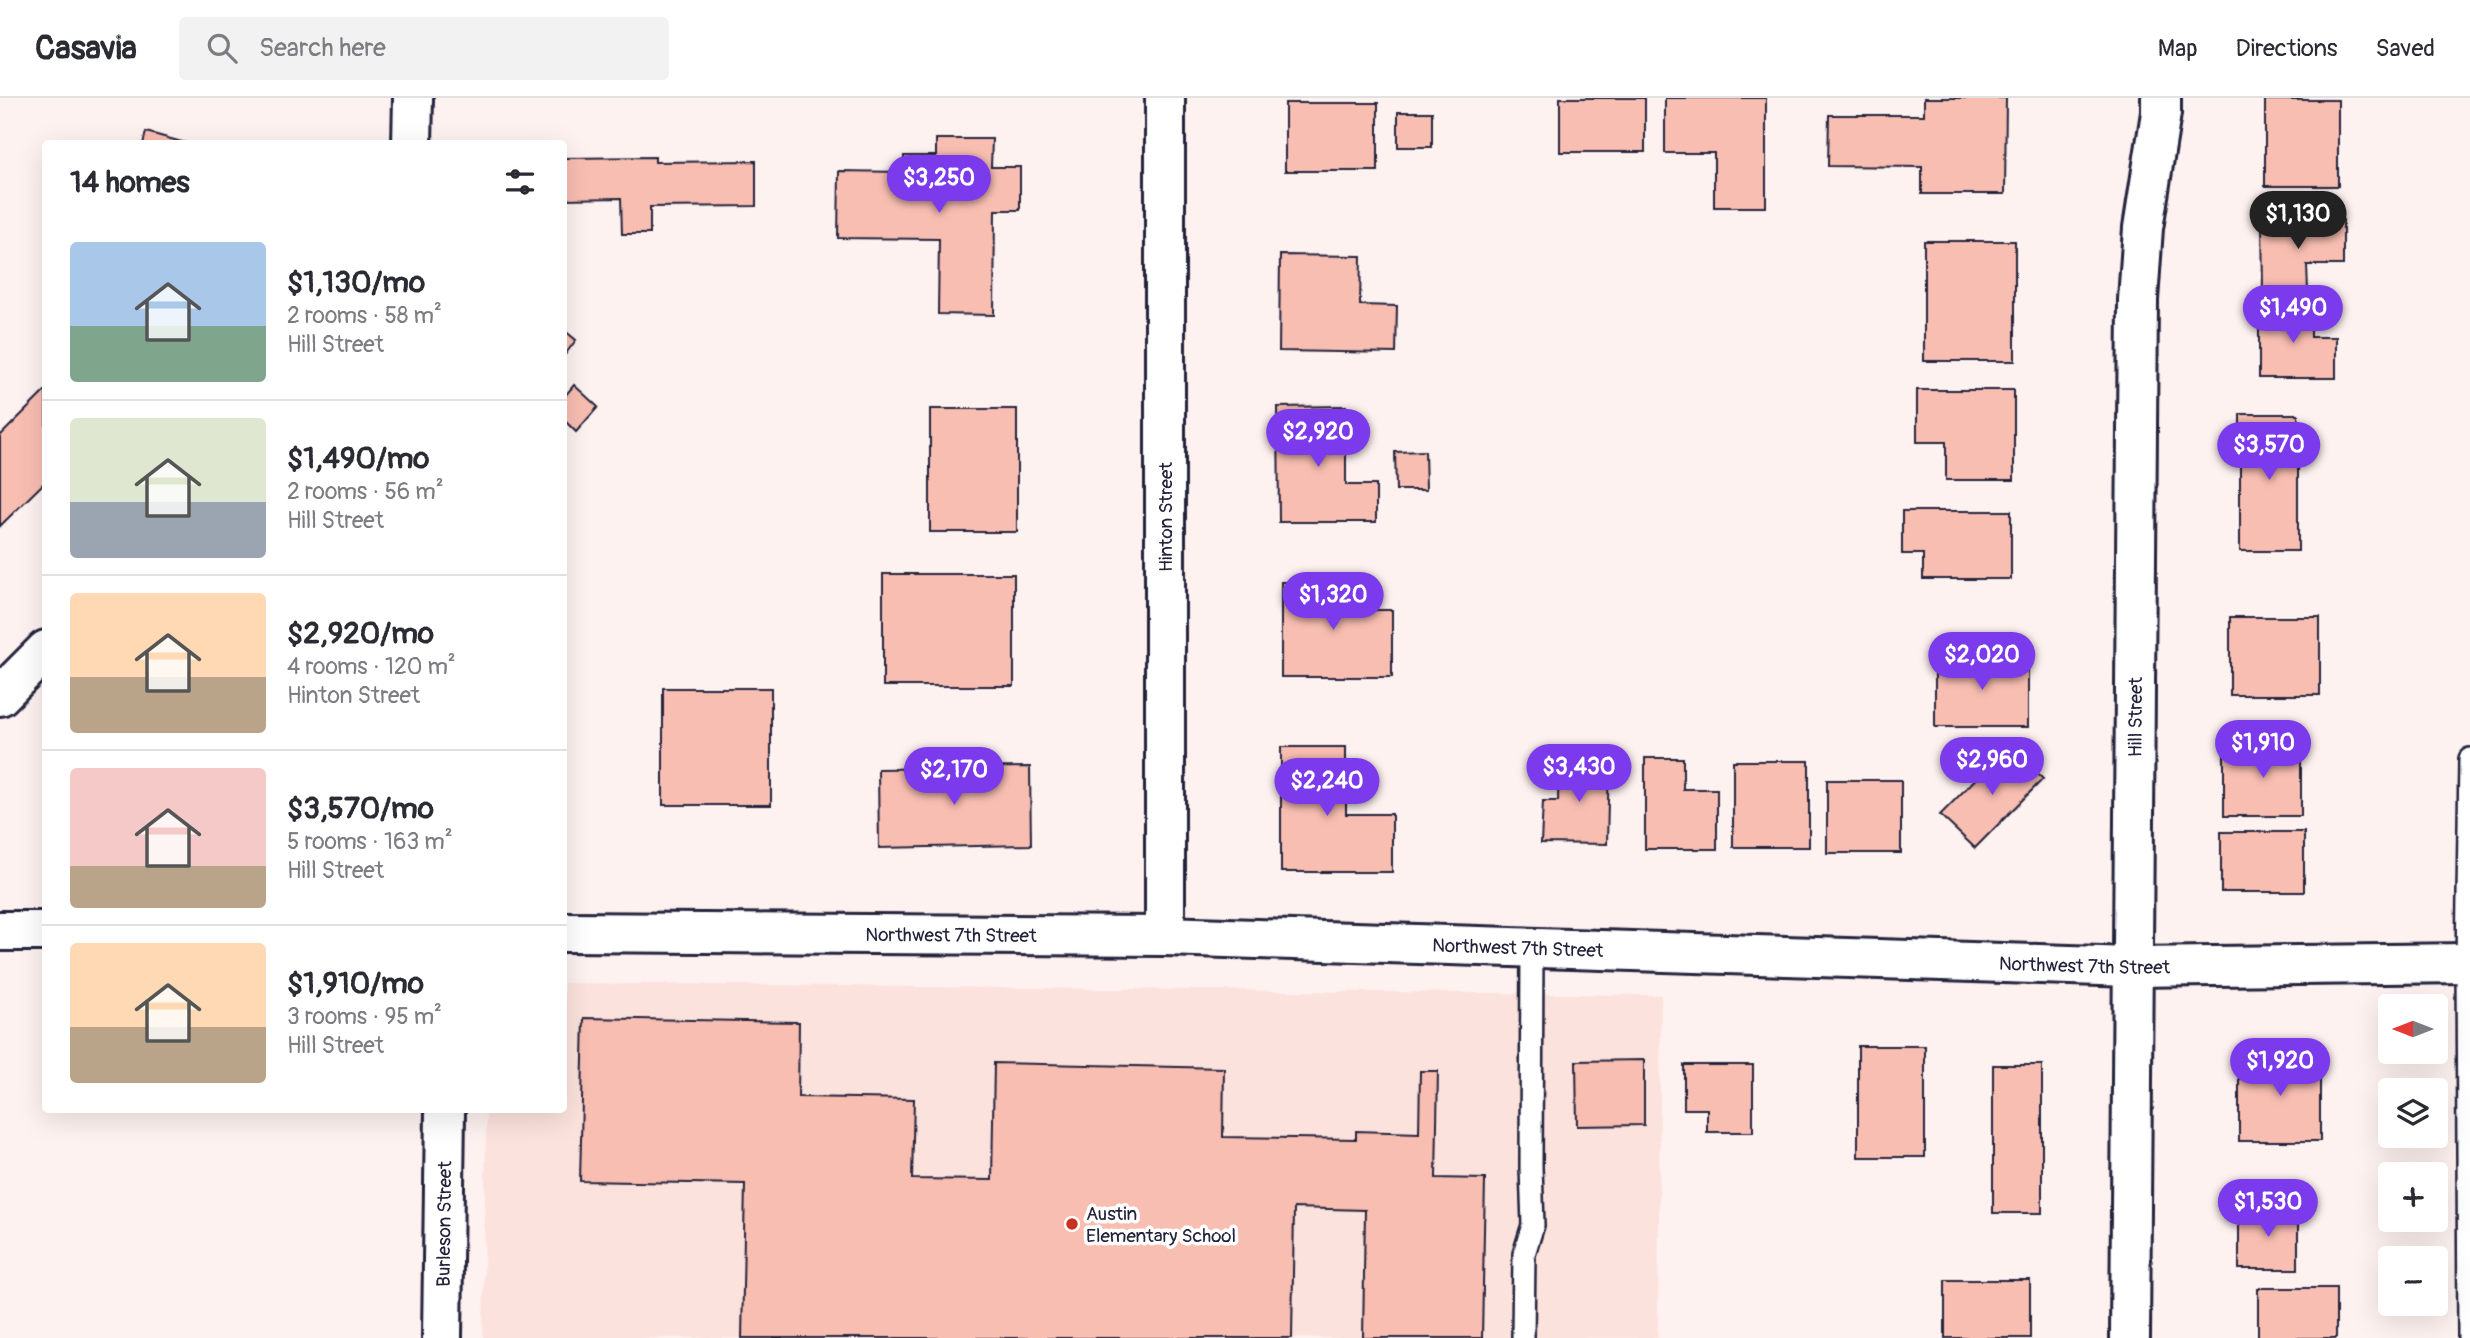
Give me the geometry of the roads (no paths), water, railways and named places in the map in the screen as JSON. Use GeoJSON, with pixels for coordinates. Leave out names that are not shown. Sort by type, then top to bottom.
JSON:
{"type":"FeatureCollection","features":[{"type":"Feature","properties":{"kind":"street"},"geometry":{"type":"LineString","coordinates":[[412,140],[414,98]]}},
{"type":"Feature","properties":{"kind":"street","name":"Hinton Street"},"geometry":{"type":"LineString","coordinates":[[1165,98],[1165,936]]}},
{"type":"Feature","properties":{"kind":"street","name":"Hill Street"},"geometry":{"type":"LineString","coordinates":[[2130,1338],[2138,300],[2143,228],[2161,98]]}},
{"type":"Feature","properties":{"kind":"street"},"geometry":{"type":"LineString","coordinates":[[0,696],[42,654]]}},
{"type":"Feature","properties":{"kind":"street"},"geometry":{"type":"LineString","coordinates":[[0,931],[42,931]]}},
{"type":"Feature","properties":{"kind":"street","name":"Northwest 7th Street"},"geometry":{"type":"LineString","coordinates":[[567,932],[1165,936],[2132,967],[2469,963]]}},
{"type":"Feature","properties":{"kind":"street","name":"Burleson Street"},"geometry":{"type":"LineString","coordinates":[[442,1338],[445,1113]]}},
{"type":"Feature","properties":{"kind":"lane"},"geometry":{"type":"LineString","coordinates":[[2469,1338],[2470,759]]}},
{"type":"Feature","properties":{"kind":"lane"},"geometry":{"type":"LineString","coordinates":[[1523,1338],[1524,1254],[1533,1224],[1532,947]]}},
{"type":"Feature","properties":{"kind":"place","name":"Austin Elementary School"},"geometry":{"type":"Point","coordinates":[1072,1224]}}]}
